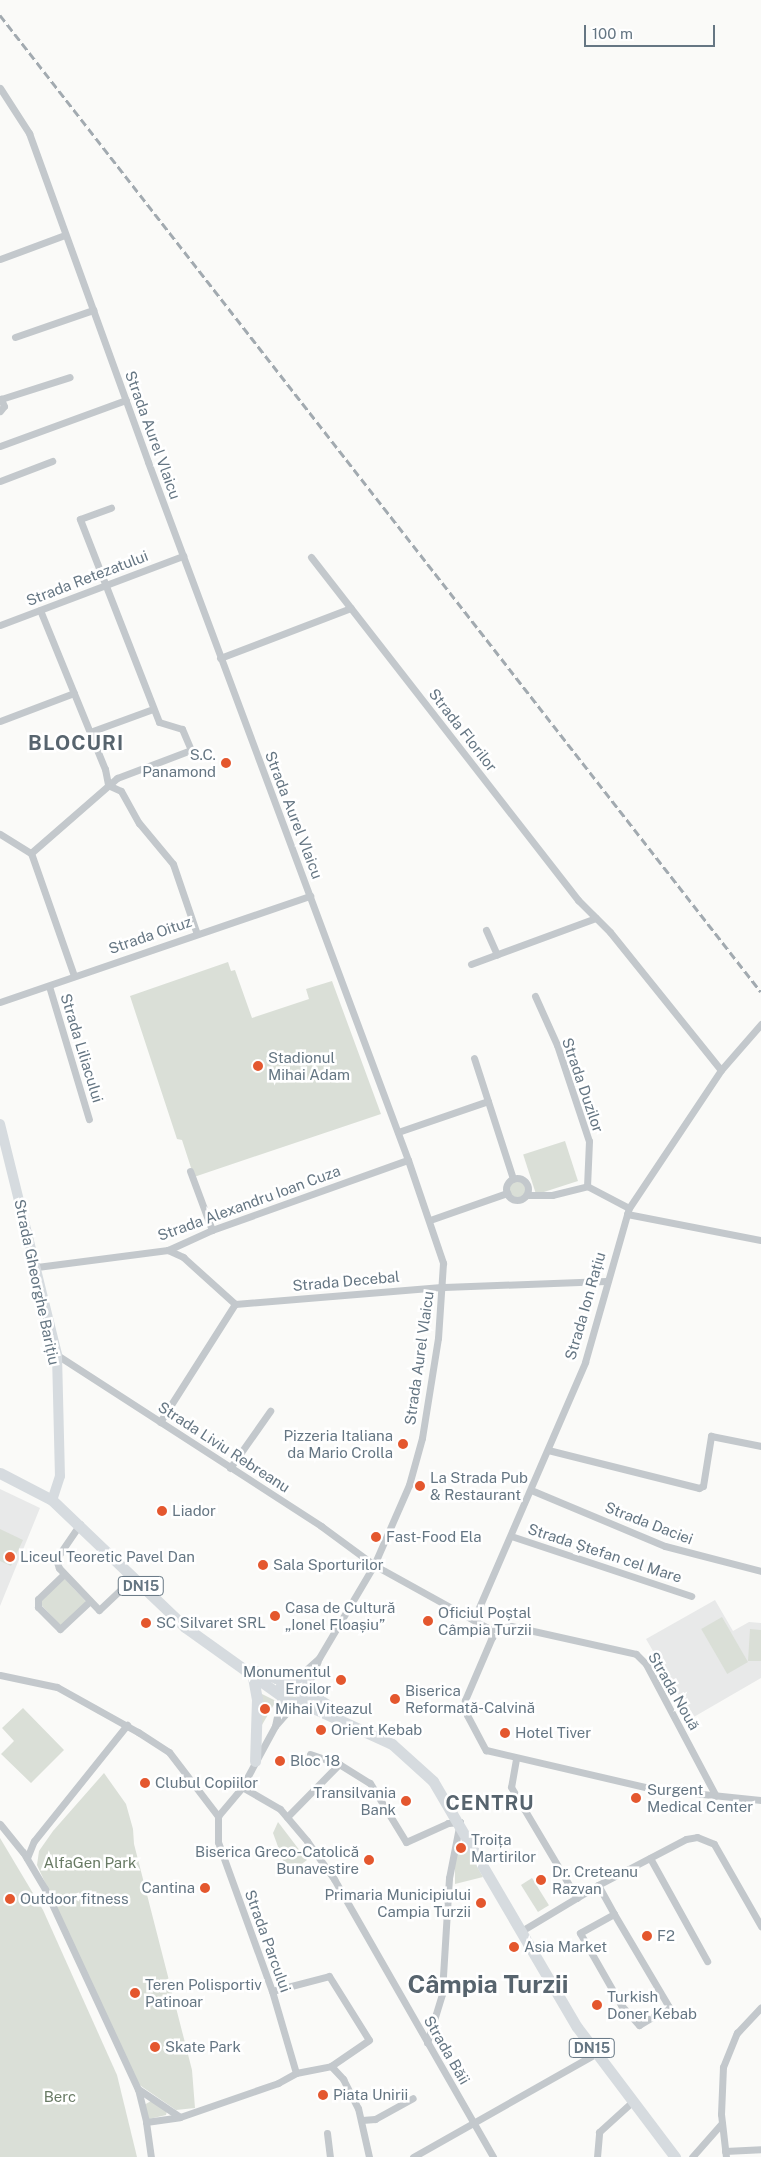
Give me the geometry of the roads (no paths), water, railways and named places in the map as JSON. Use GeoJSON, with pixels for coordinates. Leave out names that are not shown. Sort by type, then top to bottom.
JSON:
{"type":"FeatureCollection","features":[{"type":"Feature","properties":{"kind":"main road","name":"DN15"},"geometry":{"type":"LineString","coordinates":[[0,1473],[52,1500],[80,1524],[185,1627],[287,1703],[298,1702],[360,1727],[392,1744],[422,1768],[460,1822],[595,2054],[675,2157]]}},
{"type":"Feature","properties":{"kind":"main road","name":"DN15"},"geometry":{"type":"LineString","coordinates":[[237,1665],[276,1678],[290,1677],[302,1681],[306,1690],[360,1727]]}},
{"type":"Feature","properties":{"kind":"main road"},"geometry":{"type":"LineString","coordinates":[[253,1677],[257,1699],[255,1761]]}},
{"type":"Feature","properties":{"kind":"main road"},"geometry":{"type":"LineString","coordinates":[[280,1696],[280,1686],[290,1677]]}},
{"type":"Feature","properties":{"kind":"main road"},"geometry":{"type":"LineString","coordinates":[[298,1702],[306,1690]]}},
{"type":"Feature","properties":{"kind":"street","name":"Strada Aurel Vlaicu"},"geometry":{"type":"LineString","coordinates":[[0,88],[29,133],[220,658],[398,1132],[443,1262],[444,1287],[422,1438],[409,1485],[374,1565],[318,1658]]}},
{"type":"Feature","properties":{"kind":"street"},"geometry":{"type":"LineString","coordinates":[[0,102],[9,100]]}},
{"type":"Feature","properties":{"kind":"street"},"geometry":{"type":"LineString","coordinates":[[0,259],[65,235]]}},
{"type":"Feature","properties":{"kind":"street"},"geometry":{"type":"LineString","coordinates":[[15,337],[93,310]]}},
{"type":"Feature","properties":{"kind":"street"},"geometry":{"type":"LineString","coordinates":[[0,411],[4,406],[1,398],[70,377]]}},
{"type":"Feature","properties":{"kind":"street"},"geometry":{"type":"LineString","coordinates":[[0,446],[126,400]]}},
{"type":"Feature","properties":{"kind":"street"},"geometry":{"type":"LineString","coordinates":[[0,481],[52,461]]}},
{"type":"Feature","properties":{"kind":"street"},"geometry":{"type":"LineString","coordinates":[[31,853],[117,778],[191,750],[182,729],[159,722],[104,586],[80,519],[111,508]]}},
{"type":"Feature","properties":{"kind":"street","name":"Strada Retezatului"},"geometry":{"type":"LineString","coordinates":[[0,625],[183,556]]}},
{"type":"Feature","properties":{"kind":"street","name":"Strada Florilor"},"geometry":{"type":"LineString","coordinates":[[311,557],[578,900],[596,918],[721,1070]]}},
{"type":"Feature","properties":{"kind":"street"},"geometry":{"type":"LineString","coordinates":[[220,658],[350,608]]}},
{"type":"Feature","properties":{"kind":"street"},"geometry":{"type":"LineString","coordinates":[[40,610],[90,732],[108,785],[121,791],[139,822],[173,864],[197,934]]}},
{"type":"Feature","properties":{"kind":"street"},"geometry":{"type":"LineString","coordinates":[[0,721],[74,693]]}},
{"type":"Feature","properties":{"kind":"street"},"geometry":{"type":"LineString","coordinates":[[90,732],[153,709]]}},
{"type":"Feature","properties":{"kind":"street"},"geometry":{"type":"LineString","coordinates":[[0,834],[31,853],[74,976]]}},
{"type":"Feature","properties":{"kind":"street","name":"Strada Oituz"},"geometry":{"type":"LineString","coordinates":[[0,1002],[310,896]]}},
{"type":"Feature","properties":{"kind":"street"},"geometry":{"type":"LineString","coordinates":[[472,964],[596,918]]}},
{"type":"Feature","properties":{"kind":"street"},"geometry":{"type":"LineString","coordinates":[[486,930],[497,955]]}},
{"type":"Feature","properties":{"kind":"street","name":"Strada Liliacului"},"geometry":{"type":"LineString","coordinates":[[49,986],[89,1119]]}},
{"type":"Feature","properties":{"kind":"street","name":"Strada Duzilor"},"geometry":{"type":"LineString","coordinates":[[535,996],[558,1045],[588,1141],[587,1186]]}},
{"type":"Feature","properties":{"kind":"street","name":"Strada Ion Rațiu"},"geometry":{"type":"LineString","coordinates":[[474,1619],[531,1490],[584,1362],[606,1281],[628,1211],[721,1070],[761,1024]]}},
{"type":"Feature","properties":{"kind":"street"},"geometry":{"type":"LineString","coordinates":[[474,1058],[513,1179]]}},
{"type":"Feature","properties":{"kind":"street"},"geometry":{"type":"LineString","coordinates":[[398,1132],[488,1101]]}},
{"type":"Feature","properties":{"kind":"street","name":"Strada Gheorghe Barițiu"},"geometry":{"type":"LineString","coordinates":[[0,1124],[37,1267],[56,1355],[60,1476],[52,1500]]}},
{"type":"Feature","properties":{"kind":"street","name":"Strada Alexandru Ioan Cuza"},"geometry":{"type":"LineString","coordinates":[[37,1267],[168,1250],[212,1230],[408,1160]]}},
{"type":"Feature","properties":{"kind":"street"},"geometry":{"type":"LineString","coordinates":[[190,1171],[212,1230]]}},
{"type":"Feature","properties":{"kind":"street"},"geometry":{"type":"LineString","coordinates":[[513,1179],[526,1182],[527,1195]]}},
{"type":"Feature","properties":{"kind":"street"},"geometry":{"type":"LineString","coordinates":[[513,1179],[506,1186],[507,1193],[516,1201],[527,1195],[552,1195],[587,1186],[628,1211],[761,1240]]}},
{"type":"Feature","properties":{"kind":"street"},"geometry":{"type":"LineString","coordinates":[[430,1220],[507,1193]]}},
{"type":"Feature","properties":{"kind":"street"},"geometry":{"type":"LineString","coordinates":[[160,1422],[235,1304],[183,1257],[168,1250]]}},
{"type":"Feature","properties":{"kind":"street","name":"Strada Decebal"},"geometry":{"type":"LineString","coordinates":[[235,1304],[444,1287],[606,1281]]}},
{"type":"Feature","properties":{"kind":"street","name":"Strada Liviu Rebreanu"},"geometry":{"type":"LineString","coordinates":[[56,1355],[321,1526],[374,1565],[474,1619],[489,1630]]}},
{"type":"Feature","properties":{"kind":"street"},"geometry":{"type":"LineString","coordinates":[[230,1468],[270,1411]]}},
{"type":"Feature","properties":{"kind":"street"},"geometry":{"type":"LineString","coordinates":[[548,1450],[699,1488],[703,1486],[711,1436],[761,1446]]}},
{"type":"Feature","properties":{"kind":"street","name":"Strada Daciei"},"geometry":{"type":"LineString","coordinates":[[531,1490],[665,1546],[761,1571]]}},
{"type":"Feature","properties":{"kind":"street"},"geometry":{"type":"LineString","coordinates":[[80,1524],[56,1559],[64,1574],[90,1601],[99,1610],[133,1578]]}},
{"type":"Feature","properties":{"kind":"street","name":"Strada Ștefan cel Mare"},"geometry":{"type":"LineString","coordinates":[[511,1536],[691,1596]]}},
{"type":"Feature","properties":{"kind":"street"},"geometry":{"type":"LineString","coordinates":[[64,1574],[38,1599],[38,1607],[60,1629],[90,1601]]}},
{"type":"Feature","properties":{"kind":"street","name":"Strada Nouă"},"geometry":{"type":"LineString","coordinates":[[489,1630],[511,1626],[636,1654],[646,1664],[716,1796]]}},
{"type":"Feature","properties":{"kind":"street"},"geometry":{"type":"LineString","coordinates":[[489,1630],[492,1637],[465,1700],[465,1707],[486,1750],[516,1759],[654,1790],[761,1800]]}},
{"type":"Feature","properties":{"kind":"street"},"geometry":{"type":"LineString","coordinates":[[290,1677],[301,1674],[318,1658]]}},
{"type":"Feature","properties":{"kind":"street"},"geometry":{"type":"LineString","coordinates":[[306,1690],[318,1658]]}},
{"type":"Feature","properties":{"kind":"street"},"geometry":{"type":"LineString","coordinates":[[0,1675],[57,1686],[127,1725],[169,1752],[218,1816],[242,1787],[275,1726],[298,1702]]}},
{"type":"Feature","properties":{"kind":"street"},"geometry":{"type":"LineString","coordinates":[[275,1726],[280,1696]]}},
{"type":"Feature","properties":{"kind":"street"},"geometry":{"type":"LineString","coordinates":[[26,1858],[34,1842],[127,1725]]}},
{"type":"Feature","properties":{"kind":"street"},"geometry":{"type":"LineString","coordinates":[[310,1754],[339,1764],[370,1783],[406,1842],[448,1823],[460,1822],[448,1878],[442,1994],[427,2043]]}},
{"type":"Feature","properties":{"kind":"street"},"geometry":{"type":"LineString","coordinates":[[516,1759],[511,1787],[577,1898]]}},
{"type":"Feature","properties":{"kind":"street"},"geometry":{"type":"LineString","coordinates":[[287,1817],[339,1764]]}},
{"type":"Feature","properties":{"kind":"street","name":"Strada Băii"},"geometry":{"type":"LineString","coordinates":[[242,1787],[266,1799],[287,1817],[334,1880],[493,2157]]}},
{"type":"Feature","properties":{"kind":"street","name":"Strada Parcului"},"geometry":{"type":"LineString","coordinates":[[218,1816],[218,1842],[272,1991],[296,2073]]}},
{"type":"Feature","properties":{"kind":"street"},"geometry":{"type":"LineString","coordinates":[[0,1824],[26,1858],[45,1889],[138,2089],[146,2122],[151,2157]]}},
{"type":"Feature","properties":{"kind":"street"},"geometry":{"type":"LineString","coordinates":[[523,1930],[598,1885],[686,1839],[697,1837],[714,1844],[761,1926]]}},
{"type":"Feature","properties":{"kind":"street"},"geometry":{"type":"LineString","coordinates":[[650,1858],[706,1961]]}},
{"type":"Feature","properties":{"kind":"street"},"geometry":{"type":"LineString","coordinates":[[598,1885],[668,2006],[639,2024],[621,2005],[580,1933],[614,1914]]}},
{"type":"Feature","properties":{"kind":"street"},"geometry":{"type":"LineString","coordinates":[[146,2122],[180,2117],[278,2083],[296,2073],[332,2066],[368,2040],[329,1976],[272,1991]]}},
{"type":"Feature","properties":{"kind":"street"},"geometry":{"type":"LineString","coordinates":[[761,2007],[737,2033],[727,2052],[723,2067],[722,2123],[725,2154],[761,2149]]}},
{"type":"Feature","properties":{"kind":"street"},"geometry":{"type":"LineString","coordinates":[[413,2157],[595,2054]]}},
{"type":"Feature","properties":{"kind":"street"},"geometry":{"type":"LineString","coordinates":[[332,2066],[350,2090],[362,2120],[369,2157]]}},
{"type":"Feature","properties":{"kind":"street"},"geometry":{"type":"LineString","coordinates":[[138,2089],[180,2117]]}},
{"type":"Feature","properties":{"kind":"street"},"geometry":{"type":"LineString","coordinates":[[362,2120],[375,2119],[413,2098]]}},
{"type":"Feature","properties":{"kind":"street"},"geometry":{"type":"LineString","coordinates":[[597,2157],[597,2138],[604,2126],[632,2102]]}},
{"type":"Feature","properties":{"kind":"street"},"geometry":{"type":"LineString","coordinates":[[692,2157],[722,2123]]}},
{"type":"Feature","properties":{"kind":"street"},"geometry":{"type":"LineString","coordinates":[[327,2133],[330,2157]]}},
{"type":"Feature","properties":{"kind":"street"},"geometry":{"type":"LineString","coordinates":[[709,2138],[718,2136],[724,2142]]}},
{"type":"Feature","properties":{"kind":"railway"},"geometry":{"type":"LineString","coordinates":[[0,15],[761,992]]}},
{"type":"Feature","properties":{"kind":"place","name":"S.C. Panamond"},"geometry":{"type":"Point","coordinates":[226,763]}},
{"type":"Feature","properties":{"kind":"place","name":"Stadionul Mihai Adam"},"geometry":{"type":"Point","coordinates":[258,1066]}},
{"type":"Feature","properties":{"kind":"place","name":"Pizzeria Italiana da Mario Crolla"},"geometry":{"type":"Point","coordinates":[403,1444]}},
{"type":"Feature","properties":{"kind":"place","name":"La Strada Pub & Restaurant"},"geometry":{"type":"Point","coordinates":[420,1486]}},
{"type":"Feature","properties":{"kind":"place","name":"Liador"},"geometry":{"type":"Point","coordinates":[162,1511]}},
{"type":"Feature","properties":{"kind":"place","name":"Fast-Food Ela"},"geometry":{"type":"Point","coordinates":[376,1537]}},
{"type":"Feature","properties":{"kind":"place","name":"Liceul Teoretic Pavel Dan"},"geometry":{"type":"Point","coordinates":[10,1557]}},
{"type":"Feature","properties":{"kind":"place","name":"Sala Sporturilor"},"geometry":{"type":"Point","coordinates":[263,1565]}},
{"type":"Feature","properties":{"kind":"place","name":"Casa de Cultură „Ionel Floașiu”"},"geometry":{"type":"Point","coordinates":[275,1616]}},
{"type":"Feature","properties":{"kind":"place","name":"Oficiul Poștal Câmpia Turzii"},"geometry":{"type":"Point","coordinates":[428,1621]}},
{"type":"Feature","properties":{"kind":"place","name":"SC Silvaret SRL"},"geometry":{"type":"Point","coordinates":[146,1623]}},
{"type":"Feature","properties":{"kind":"place","name":"Monumentul Eroilor"},"geometry":{"type":"Point","coordinates":[341,1680]}},
{"type":"Feature","properties":{"kind":"place","name":"Biserica Reformată-Calvină"},"geometry":{"type":"Point","coordinates":[395,1699]}},
{"type":"Feature","properties":{"kind":"place","name":"Mihai Viteazul"},"geometry":{"type":"Point","coordinates":[265,1709]}},
{"type":"Feature","properties":{"kind":"place","name":"Orient Kebab"},"geometry":{"type":"Point","coordinates":[321,1730]}},
{"type":"Feature","properties":{"kind":"place","name":"Hotel Tiver"},"geometry":{"type":"Point","coordinates":[505,1733]}},
{"type":"Feature","properties":{"kind":"place","name":"Bloc 18"},"geometry":{"type":"Point","coordinates":[280,1761]}},
{"type":"Feature","properties":{"kind":"place","name":"Clubul Copiilor"},"geometry":{"type":"Point","coordinates":[145,1783]}},
{"type":"Feature","properties":{"kind":"place","name":"Surgent Medical Center"},"geometry":{"type":"Point","coordinates":[636,1798]}},
{"type":"Feature","properties":{"kind":"place","name":"Transilvania Bank"},"geometry":{"type":"Point","coordinates":[406,1801]}},
{"type":"Feature","properties":{"kind":"place","name":"Troița Martirilor"},"geometry":{"type":"Point","coordinates":[461,1848]}},
{"type":"Feature","properties":{"kind":"place","name":"Biserica Greco-Catolică Bunavestire"},"geometry":{"type":"Point","coordinates":[369,1860]}},
{"type":"Feature","properties":{"kind":"place","name":"Dr. Creteanu Razvan"},"geometry":{"type":"Point","coordinates":[541,1880]}},
{"type":"Feature","properties":{"kind":"place","name":"Cantina"},"geometry":{"type":"Point","coordinates":[205,1888]}},
{"type":"Feature","properties":{"kind":"place","name":"Outdoor fitness"},"geometry":{"type":"Point","coordinates":[10,1899]}},
{"type":"Feature","properties":{"kind":"place","name":"Primaria Municipiului Campia Turzii"},"geometry":{"type":"Point","coordinates":[481,1903]}},
{"type":"Feature","properties":{"kind":"place","name":"F2"},"geometry":{"type":"Point","coordinates":[647,1936]}},
{"type":"Feature","properties":{"kind":"place","name":"Asia Market"},"geometry":{"type":"Point","coordinates":[514,1947]}},
{"type":"Feature","properties":{"kind":"place","name":"Teren Polisportiv Patinoar"},"geometry":{"type":"Point","coordinates":[135,1993]}},
{"type":"Feature","properties":{"kind":"place","name":"Turkish Doner Kebab"},"geometry":{"type":"Point","coordinates":[597,2005]}},
{"type":"Feature","properties":{"kind":"place","name":"Skate Park"},"geometry":{"type":"Point","coordinates":[155,2047]}},
{"type":"Feature","properties":{"kind":"place","name":"Piata Unirii"},"geometry":{"type":"Point","coordinates":[323,2095]}},
{"type":"Feature","properties":{"kind":"district","name":"BLOCURI"},"geometry":{"type":"Point","coordinates":[76,743]}},
{"type":"Feature","properties":{"kind":"district","name":"CENTRU"},"geometry":{"type":"Point","coordinates":[490,1803]}},
{"type":"Feature","properties":{"kind":"district","name":"Câmpia Turzii"},"geometry":{"type":"Point","coordinates":[488,1984]}},
{"type":"Feature","properties":{"kind":"park label","name":"AlfaGen Park"},"geometry":{"type":"Point","coordinates":[90,1863]}},
{"type":"Feature","properties":{"kind":"park label","name":"Berc"},"geometry":{"type":"Point","coordinates":[60,2097]}}]}
